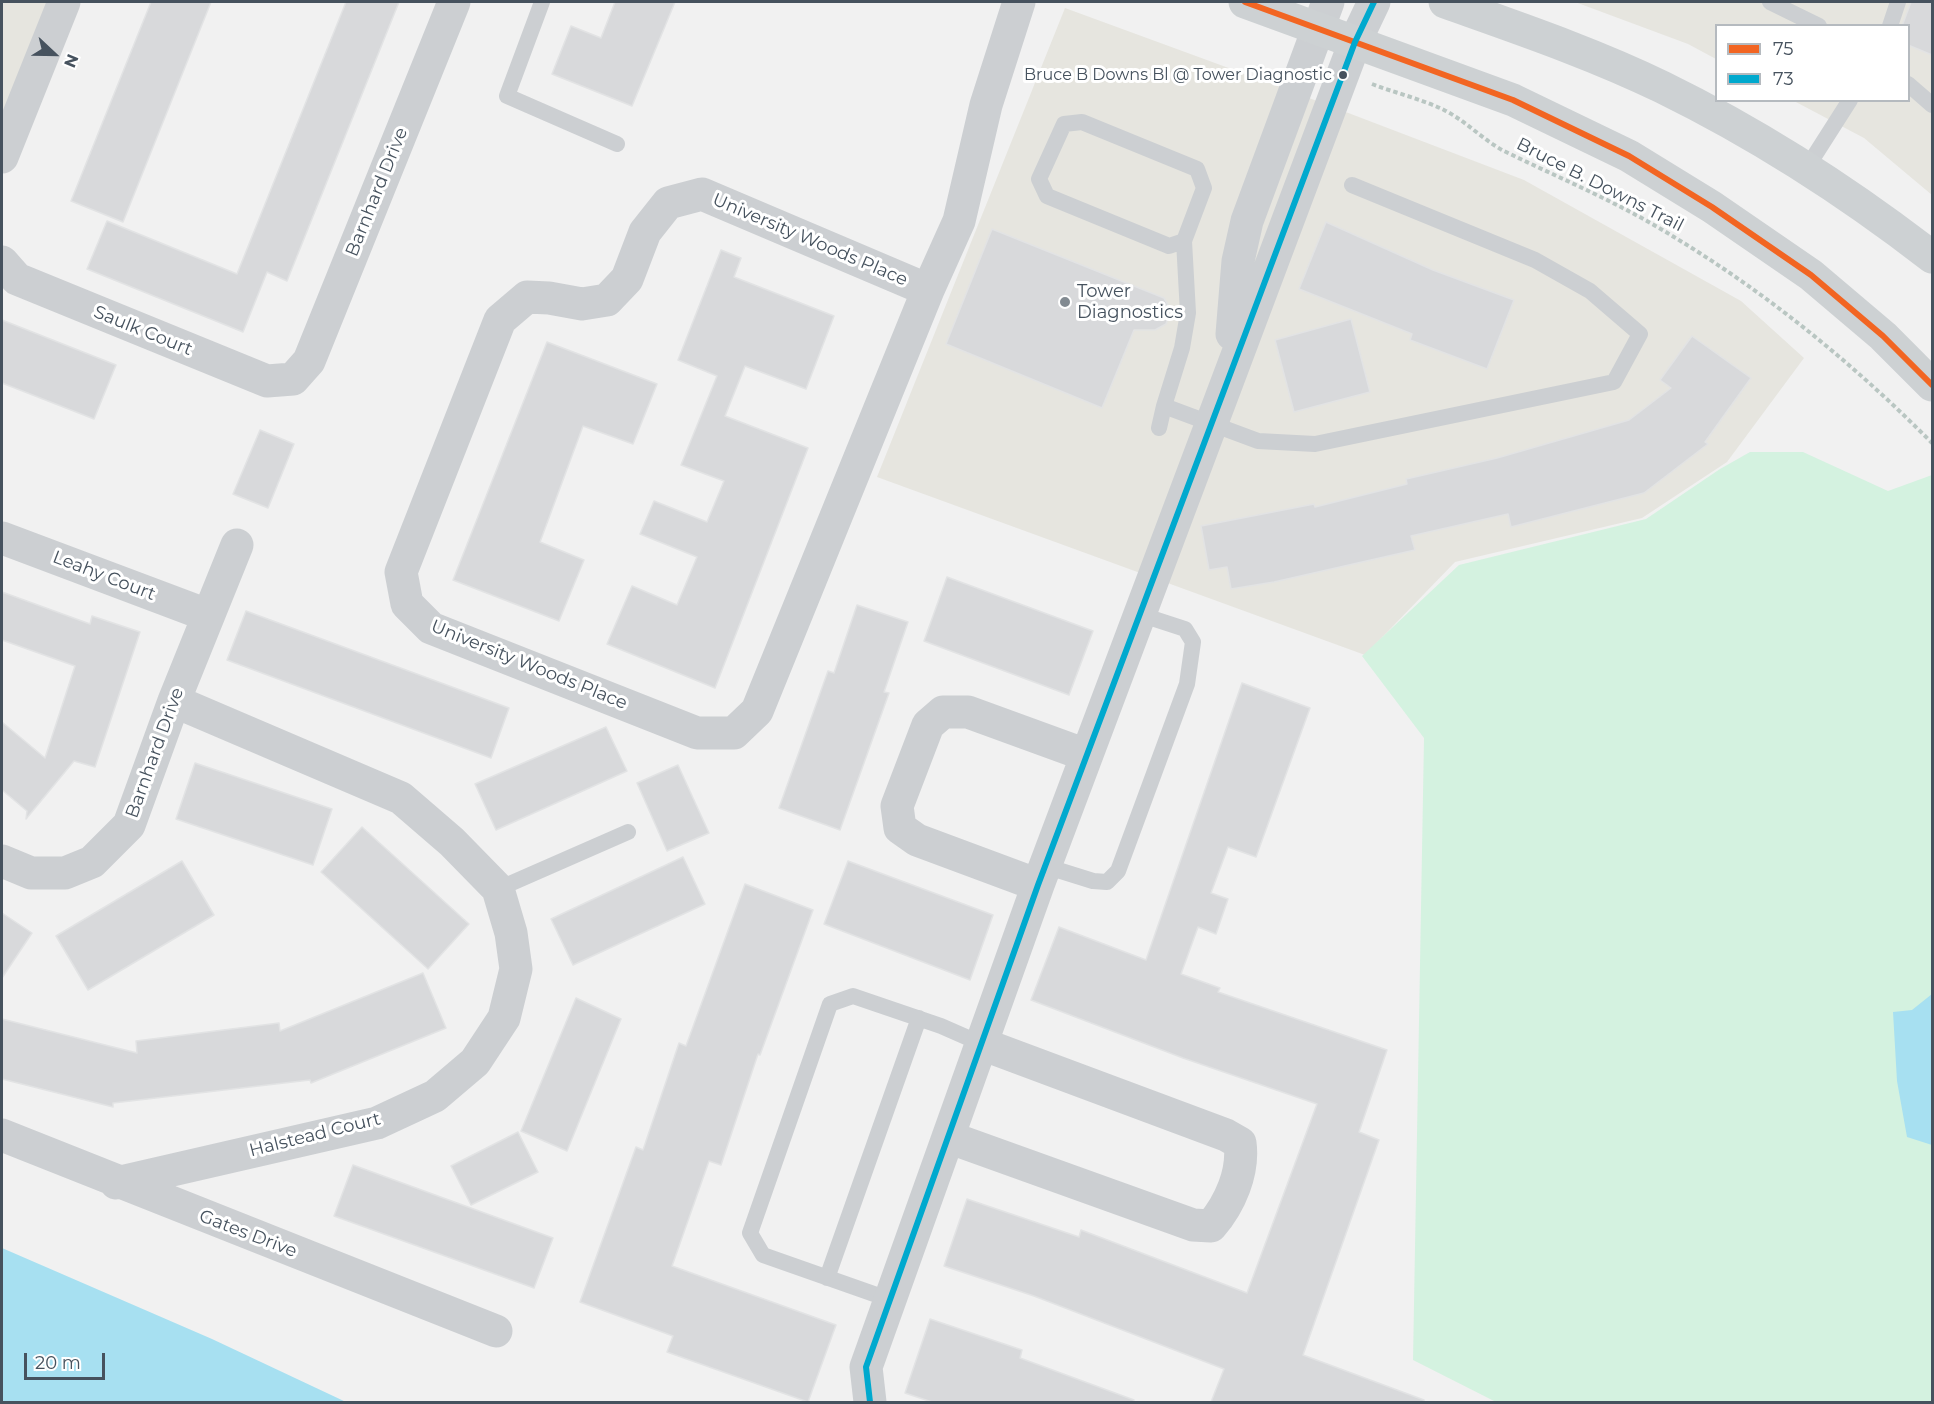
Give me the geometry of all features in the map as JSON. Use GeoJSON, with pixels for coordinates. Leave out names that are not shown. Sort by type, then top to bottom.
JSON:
{"type":"FeatureCollection","features":[{"type":"Feature","properties":{"kind":"main road"},"geometry":{"type":"LineString","coordinates":[[1245,2],[1322,15],[1355,42],[1513,100],[1629,156],[1712,207],[1811,275],[1883,336],[1932,385]]}},
{"type":"Feature","properties":{"kind":"main road"},"geometry":{"type":"LineString","coordinates":[[1446,2],[1549,39],[1661,87],[1863,203],[1932,257]]}},
{"type":"Feature","properties":{"kind":"street"},"geometry":{"type":"LineString","coordinates":[[2,157],[64,2]]}},
{"type":"Feature","properties":{"kind":"street","name":"Barnhard Drive"},"geometry":{"type":"LineString","coordinates":[[293,379],[309,361],[454,2]]}},
{"type":"Feature","properties":{"kind":"street","name":"University Woods Place"},"geometry":{"type":"LineString","coordinates":[[928,290],[702,194],[668,203],[645,232],[627,279],[607,300],[582,304],[527,297],[500,320],[401,572],[407,604],[431,628],[696,733],[734,733],[757,711],[928,290],[959,221],[986,105],[1019,2]]}},
{"type":"Feature","properties":{"kind":"street"},"geometry":{"type":"LineString","coordinates":[[870,1402],[866,1367],[1041,875],[1355,42],[1374,2]]}},
{"type":"Feature","properties":{"kind":"street"},"geometry":{"type":"LineString","coordinates":[[1229,375],[1238,261],[1247,221],[1322,15]]}},
{"type":"Feature","properties":{"kind":"street","name":"Saulk Court"},"geometry":{"type":"LineString","coordinates":[[2,262],[17,279],[267,381],[293,379]]}},
{"type":"Feature","properties":{"kind":"street","name":"Leahy Court"},"geometry":{"type":"LineString","coordinates":[[2,538],[207,615]]}},
{"type":"Feature","properties":{"kind":"street","name":"Barnhard Drive"},"geometry":{"type":"LineString","coordinates":[[2,861],[31,873],[65,873],[92,862],[129,825],[207,615],[237,545]]}},
{"type":"Feature","properties":{"kind":"street","name":"Halstead Court"},"geometry":{"type":"LineString","coordinates":[[116,1183],[377,1123],[435,1096],[475,1062],[504,1018],[516,969],[511,933],[498,889],[452,842],[401,798],[174,701]]}},
{"type":"Feature","properties":{"kind":"street"},"geometry":{"type":"LineString","coordinates":[[1041,875],[917,840],[900,828],[897,806],[928,725],[943,712],[968,712],[1086,755]]}},
{"type":"Feature","properties":{"kind":"street"},"geometry":{"type":"LineString","coordinates":[[948,1137],[1193,1225],[1211,1226],[1225,1210],[1242,1160],[1240,1143],[1226,1135],[982,1044]]}},
{"type":"Feature","properties":{"kind":"street","name":"Gates Drive"},"geometry":{"type":"LineString","coordinates":[[2,1135],[116,1183],[496,1331]]}},
{"type":"Feature","properties":{"kind":"lane"},"geometry":{"type":"LineString","coordinates":[[542,2],[507,96],[617,144]]}},
{"type":"Feature","properties":{"kind":"lane"},"geometry":{"type":"LineString","coordinates":[[1770,2],[1815,24]]}},
{"type":"Feature","properties":{"kind":"lane"},"geometry":{"type":"LineString","coordinates":[[1891,24],[1898,2]]}},
{"type":"Feature","properties":{"kind":"lane"},"geometry":{"type":"LineString","coordinates":[[1910,86],[1932,105]]}},
{"type":"Feature","properties":{"kind":"lane"},"geometry":{"type":"LineString","coordinates":[[1806,169],[1849,102]]}},
{"type":"Feature","properties":{"kind":"lane"},"geometry":{"type":"LineString","coordinates":[[1159,428],[1182,348],[1188,313],[1184,241],[1204,188],[1197,169],[1082,122],[1064,124],[1039,179],[1047,196],[1169,246],[1184,241]]}},
{"type":"Feature","properties":{"kind":"lane"},"geometry":{"type":"LineString","coordinates":[[1164,406],[1258,441],[1315,444],[1614,382],[1640,334],[1590,291],[1535,260],[1352,185]]}},
{"type":"Feature","properties":{"kind":"lane"},"geometry":{"type":"LineString","coordinates":[[1041,875],[1107,882],[1118,871],[1187,684],[1193,642],[1185,629],[1139,614]]}},
{"type":"Feature","properties":{"kind":"lane"},"geometry":{"type":"LineString","coordinates":[[498,889],[628,832]]}},
{"type":"Feature","properties":{"kind":"lane"},"geometry":{"type":"LineString","coordinates":[[891,1300],[763,1255],[750,1233],[826,1015],[830,1004],[853,996],[919,1018],[982,1044]]}},
{"type":"Feature","properties":{"kind":"lane"},"geometry":{"type":"LineString","coordinates":[[827,1278],[919,1018]]}},
{"type":"Feature","properties":{"kind":"path","name":"Bruce B. Downs Trail"},"geometry":{"type":"LineString","coordinates":[[1343,74],[1444,111],[1502,150],[1602,197],[1674,237],[1740,280],[1824,343],[1889,399],[1932,442]]}},
{"type":"Feature","properties":{"kind":"shaded area"},"geometry":{"type":"Polygon","coordinates":[[[2,2],[62,2],[2,153],[2,2]]]}},
{"type":"Feature","properties":{"kind":"shaded area"},"geometry":{"type":"Polygon","coordinates":[[[1575,2],[1932,2],[1932,195],[1864,138],[1796,102],[1910,102],[1910,24],[1715,24],[1715,58],[1688,44],[1575,2]]]}},
{"type":"Feature","properties":{"kind":"shaded area"},"geometry":{"type":"Polygon","coordinates":[[[1065,8],[1524,180],[1741,301],[1804,358],[1727,462],[1642,518],[1455,562],[1365,655],[877,477],[1065,8]]]}},
{"type":"Feature","properties":{"kind":"green space"},"geometry":{"type":"Polygon","coordinates":[[[1750,452],[1803,452],[1888,491],[1932,475],[1932,1402],[1496,1402],[1413,1360],[1424,738],[1362,656],[1459,565],[1646,519],[1720,469],[1750,452]]]}},
{"type":"Feature","properties":{"kind":"water"},"geometry":{"type":"Polygon","coordinates":[[[1932,994],[1932,1145],[1907,1137],[1897,1081],[1893,1012],[1912,1010],[1932,994]]]}},
{"type":"Feature","properties":{"kind":"water"},"geometry":{"type":"Polygon","coordinates":[[[2,1248],[212,1339],[346,1402],[2,1402],[2,1248]]]}},
{"type":"Feature","properties":{"kind":"building"},"geometry":{"type":"Polygon","coordinates":[[[151,2],[211,2],[123,222],[71,201],[151,2]]]}},
{"type":"Feature","properties":{"kind":"building"},"geometry":{"type":"Polygon","coordinates":[[[346,2],[399,2],[287,281],[267,272],[243,332],[87,269],[107,221],[237,274],[346,2]]]}},
{"type":"Feature","properties":{"kind":"building"},"geometry":{"type":"Polygon","coordinates":[[[615,2],[675,2],[632,106],[552,74],[571,26],[601,38],[615,2]]]}},
{"type":"Feature","properties":{"kind":"building"},"geometry":{"type":"Polygon","coordinates":[[[1911,2],[1932,2],[1932,55],[1910,46],[1910,24],[1903,24],[1911,2]]]}},
{"type":"Feature","properties":{"kind":"building"},"geometry":{"type":"Polygon","coordinates":[[[1326,222],[1433,270],[1514,300],[1487,369],[1410,340],[1412,334],[1299,289],[1326,222]]]}},
{"type":"Feature","properties":{"kind":"building"},"geometry":{"type":"Polygon","coordinates":[[[992,229],[1164,298],[1170,313],[1166,324],[1155,330],[1134,330],[1102,408],[946,344],[992,229]]]}},
{"type":"Feature","properties":{"kind":"building"},"geometry":{"type":"Polygon","coordinates":[[[721,250],[741,258],[734,277],[834,316],[806,389],[745,366],[725,416],[808,448],[715,688],[607,644],[632,586],[677,605],[697,557],[640,534],[654,501],[707,522],[724,481],[681,465],[717,376],[678,360],[721,250]]]}},
{"type":"Feature","properties":{"kind":"building"},"geometry":{"type":"Polygon","coordinates":[[[1351,319],[1370,392],[1294,412],[1275,340],[1351,319]]]}},
{"type":"Feature","properties":{"kind":"building"},"geometry":{"type":"Polygon","coordinates":[[[2,320],[116,365],[94,419],[2,383],[2,320]]]}},
{"type":"Feature","properties":{"kind":"building"},"geometry":{"type":"Polygon","coordinates":[[[1692,336],[1751,378],[1705,442],[1708,444],[1644,493],[1511,527],[1508,514],[1411,536],[1415,550],[1274,582],[1231,589],[1227,567],[1209,570],[1201,526],[1314,504],[1315,507],[1407,484],[1406,479],[1497,458],[1629,420],[1671,388],[1660,380],[1692,336]]]}},
{"type":"Feature","properties":{"kind":"building"},"geometry":{"type":"Polygon","coordinates":[[[547,342],[657,384],[633,444],[583,426],[540,542],[584,560],[559,621],[453,580],[547,342]]]}},
{"type":"Feature","properties":{"kind":"building"},"geometry":{"type":"Polygon","coordinates":[[[260,430],[294,444],[268,508],[233,494],[260,430]]]}},
{"type":"Feature","properties":{"kind":"building"},"geometry":{"type":"Polygon","coordinates":[[[947,577],[1093,631],[1069,695],[924,641],[947,577]]]}},
{"type":"Feature","properties":{"kind":"building"},"geometry":{"type":"Polygon","coordinates":[[[2,592],[90,624],[92,616],[140,632],[95,767],[74,761],[26,819],[27,811],[2,790],[2,722],[45,758],[75,666],[2,640],[2,592]]]}},
{"type":"Feature","properties":{"kind":"building"},"geometry":{"type":"Polygon","coordinates":[[[857,605],[908,622],[884,692],[889,693],[840,830],[779,808],[828,671],[834,673],[857,605]]]}},
{"type":"Feature","properties":{"kind":"building"},"geometry":{"type":"Polygon","coordinates":[[[246,611],[509,708],[491,758],[227,660],[246,611]]]}},
{"type":"Feature","properties":{"kind":"building"},"geometry":{"type":"Polygon","coordinates":[[[1242,683],[1310,708],[1256,857],[1228,847],[1211,893],[1228,899],[1216,934],[1198,927],[1181,974],[1220,988],[1218,992],[1387,1050],[1359,1132],[1379,1140],[1303,1355],[1424,1400],[1424,1402],[1211,1402],[1224,1369],[1034,1296],[944,1266],[967,1199],[1079,1237],[1081,1230],[1247,1293],[1317,1104],[1183,1058],[1031,1000],[1059,927],[1146,960],[1242,683]]]}},
{"type":"Feature","properties":{"kind":"building"},"geometry":{"type":"Polygon","coordinates":[[[606,727],[627,771],[496,830],[475,784],[606,727]]]}},
{"type":"Feature","properties":{"kind":"building"},"geometry":{"type":"Polygon","coordinates":[[[195,763],[332,809],[313,865],[176,819],[195,763]]]}},
{"type":"Feature","properties":{"kind":"building"},"geometry":{"type":"Polygon","coordinates":[[[678,765],[709,833],[667,851],[637,783],[678,765]]]}},
{"type":"Feature","properties":{"kind":"building"},"geometry":{"type":"Polygon","coordinates":[[[362,827],[469,924],[428,969],[321,872],[362,827]]]}},
{"type":"Feature","properties":{"kind":"building"},"geometry":{"type":"Polygon","coordinates":[[[683,857],[705,904],[573,965],[551,919],[683,857]]]}},
{"type":"Feature","properties":{"kind":"building"},"geometry":{"type":"Polygon","coordinates":[[[182,861],[214,915],[88,990],[56,936],[182,861]]]}},
{"type":"Feature","properties":{"kind":"building"},"geometry":{"type":"Polygon","coordinates":[[[848,861],[993,915],[970,980],[824,924],[848,861]]]}},
{"type":"Feature","properties":{"kind":"building"},"geometry":{"type":"Polygon","coordinates":[[[745,884],[813,910],[760,1055],[758,1054],[721,1165],[709,1161],[672,1266],[836,1325],[808,1402],[667,1352],[673,1336],[580,1302],[636,1147],[643,1150],[679,1043],[686,1046],[745,884]]]}},
{"type":"Feature","properties":{"kind":"building"},"geometry":{"type":"Polygon","coordinates":[[[2,913],[32,933],[2,978],[2,913]]]}},
{"type":"Feature","properties":{"kind":"building"},"geometry":{"type":"Polygon","coordinates":[[[423,973],[446,1028],[311,1083],[310,1080],[113,1103],[113,1107],[2,1079],[2,1019],[137,1053],[136,1041],[279,1023],[280,1031],[423,973]]]}},
{"type":"Feature","properties":{"kind":"building"},"geometry":{"type":"Polygon","coordinates":[[[576,998],[621,1019],[567,1151],[521,1131],[576,998]]]}},
{"type":"Feature","properties":{"kind":"building"},"geometry":{"type":"Polygon","coordinates":[[[518,1132],[538,1172],[471,1205],[451,1166],[518,1132]]]}},
{"type":"Feature","properties":{"kind":"building"},"geometry":{"type":"Polygon","coordinates":[[[353,1165],[553,1238],[534,1288],[334,1216],[353,1165]]]}},
{"type":"Feature","properties":{"kind":"building"},"geometry":{"type":"Polygon","coordinates":[[[930,1319],[1022,1350],[1020,1358],[1134,1400],[1133,1402],[932,1402],[905,1393],[930,1319]]]}},
{"type":"Feature","properties":{"kind":"transit line","name":"75"},"geometry":{"type":"LineString","coordinates":[[1245,2],[1513,100],[1629,156],[1712,207],[1811,275],[1883,336],[1932,385]]}},
{"type":"Feature","properties":{"kind":"transit line","name":"73"},"geometry":{"type":"LineString","coordinates":[[870,1402],[866,1367],[1038,885],[1355,42],[1374,2]]}},
{"type":"Feature","properties":{"kind":"place","name":"Bruce B Downs Bl @ Tower Diagnostic"},"geometry":{"type":"Point","coordinates":[1343,75]}},
{"type":"Feature","properties":{"kind":"place","name":"Tower Diagnostics"},"geometry":{"type":"Point","coordinates":[1065,302]}}]}
